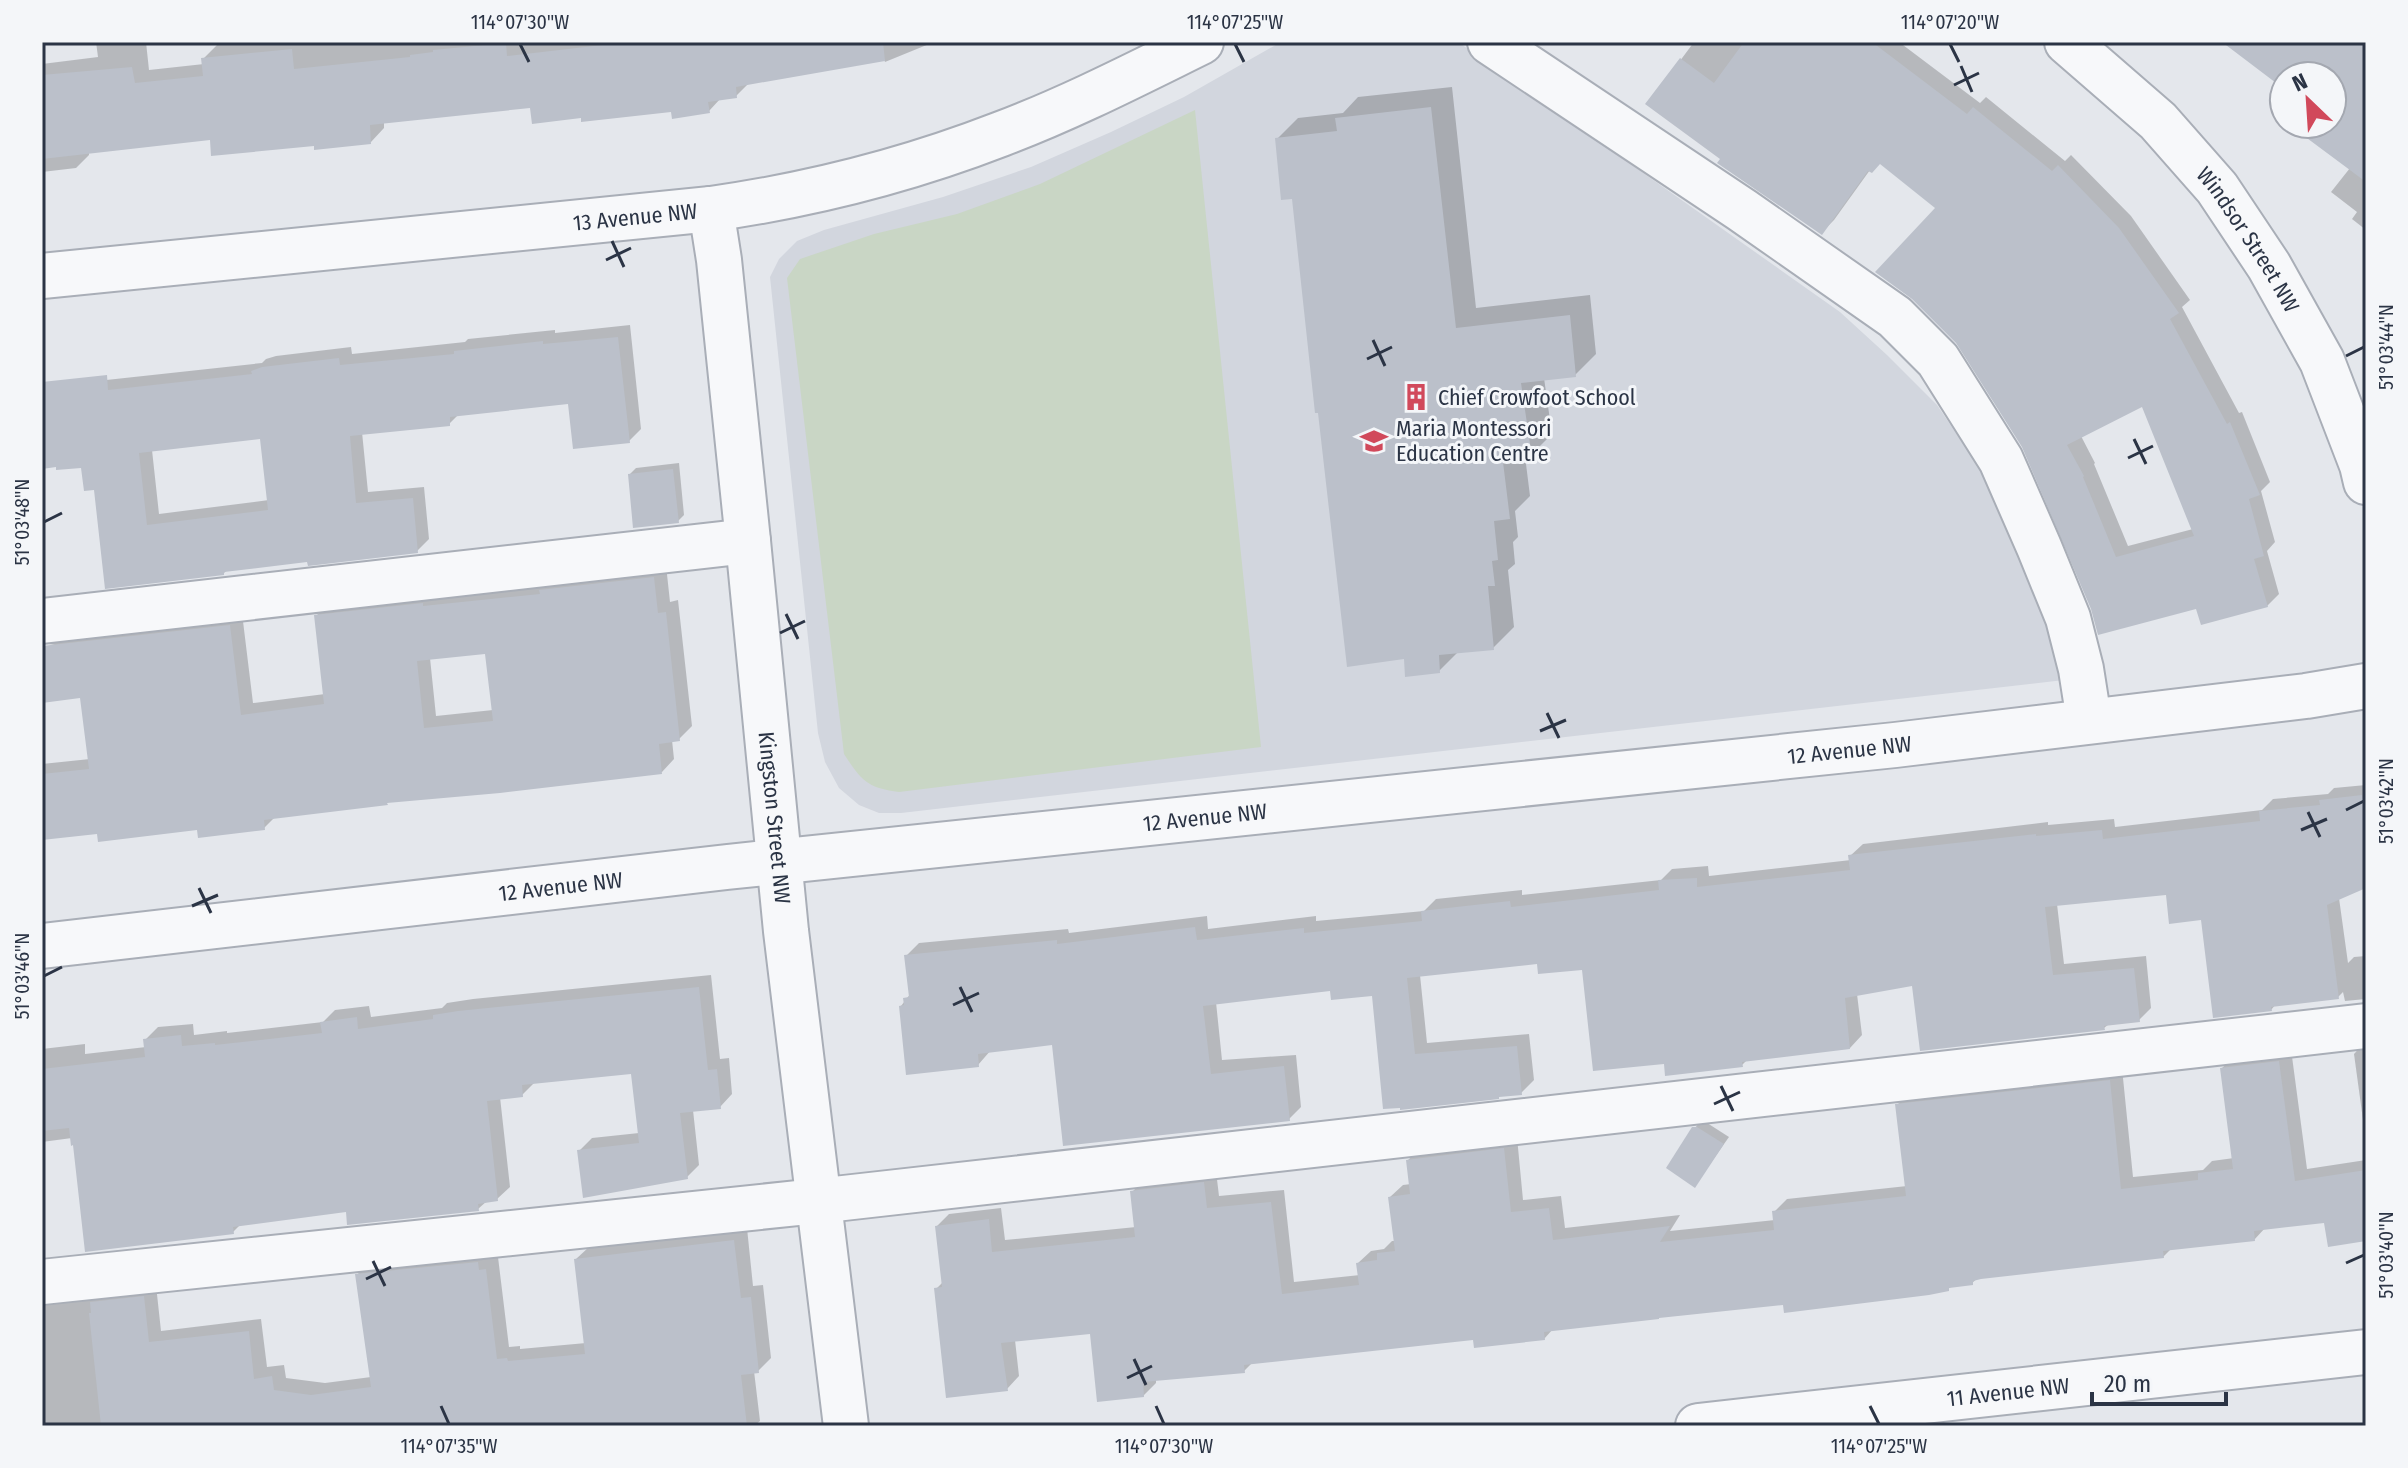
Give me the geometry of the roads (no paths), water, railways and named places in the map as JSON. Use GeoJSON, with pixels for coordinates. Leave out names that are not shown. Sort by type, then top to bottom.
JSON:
{"type":"FeatureCollection","features":[{"type":"Feature","properties":{"kind":"street","name":"13 Avenue NW"},"geometry":{"type":"LineString","coordinates":[[42,276],[762,202],[865,179],[1001,135],[1201,42]]}},
{"type":"Feature","properties":{"kind":"street"},"geometry":{"type":"LineString","coordinates":[[1490,42],[1742,210],[1895,317],[1938,360],[2001,460],[2039,547],[2068,618],[2081,669],[2089,720]]}},
{"type":"Feature","properties":{"kind":"street","name":"Windsor Street NW"},"geometry":{"type":"LineString","coordinates":[[2067,42],[2158,121],[2217,188],[2269,266],[2322,361],[2365,470]]}},
{"type":"Feature","properties":{"kind":"street","name":"Kingston Street NW"},"geometry":{"type":"LineString","coordinates":[[711,209],[719,260],[779,861],[846,1426]]}},
{"type":"Feature","properties":{"kind":"street"},"geometry":{"type":"LineString","coordinates":[[42,621],[748,541]]}},
{"type":"Feature","properties":{"kind":"street","name":"12 Avenue NW"},"geometry":{"type":"LineString","coordinates":[[42,946],[779,861],[1895,745],[2306,696],[2366,686]]}},
{"type":"Feature","properties":{"kind":"street"},"geometry":{"type":"LineString","coordinates":[[42,1282],[817,1201],[2366,1026]]}},
{"type":"Feature","properties":{"kind":"street","name":"11 Avenue NW"},"geometry":{"type":"LineString","coordinates":[[1698,1426],[2366,1352]]}},
{"type":"Feature","properties":{"kind":"place","name":"Chief Crowfoot School"},"geometry":{"type":"Point","coordinates":[1416,397]}},
{"type":"Feature","properties":{"kind":"place","name":"Maria Montessori Education Centre"},"geometry":{"type":"Point","coordinates":[1374,441]}}]}
